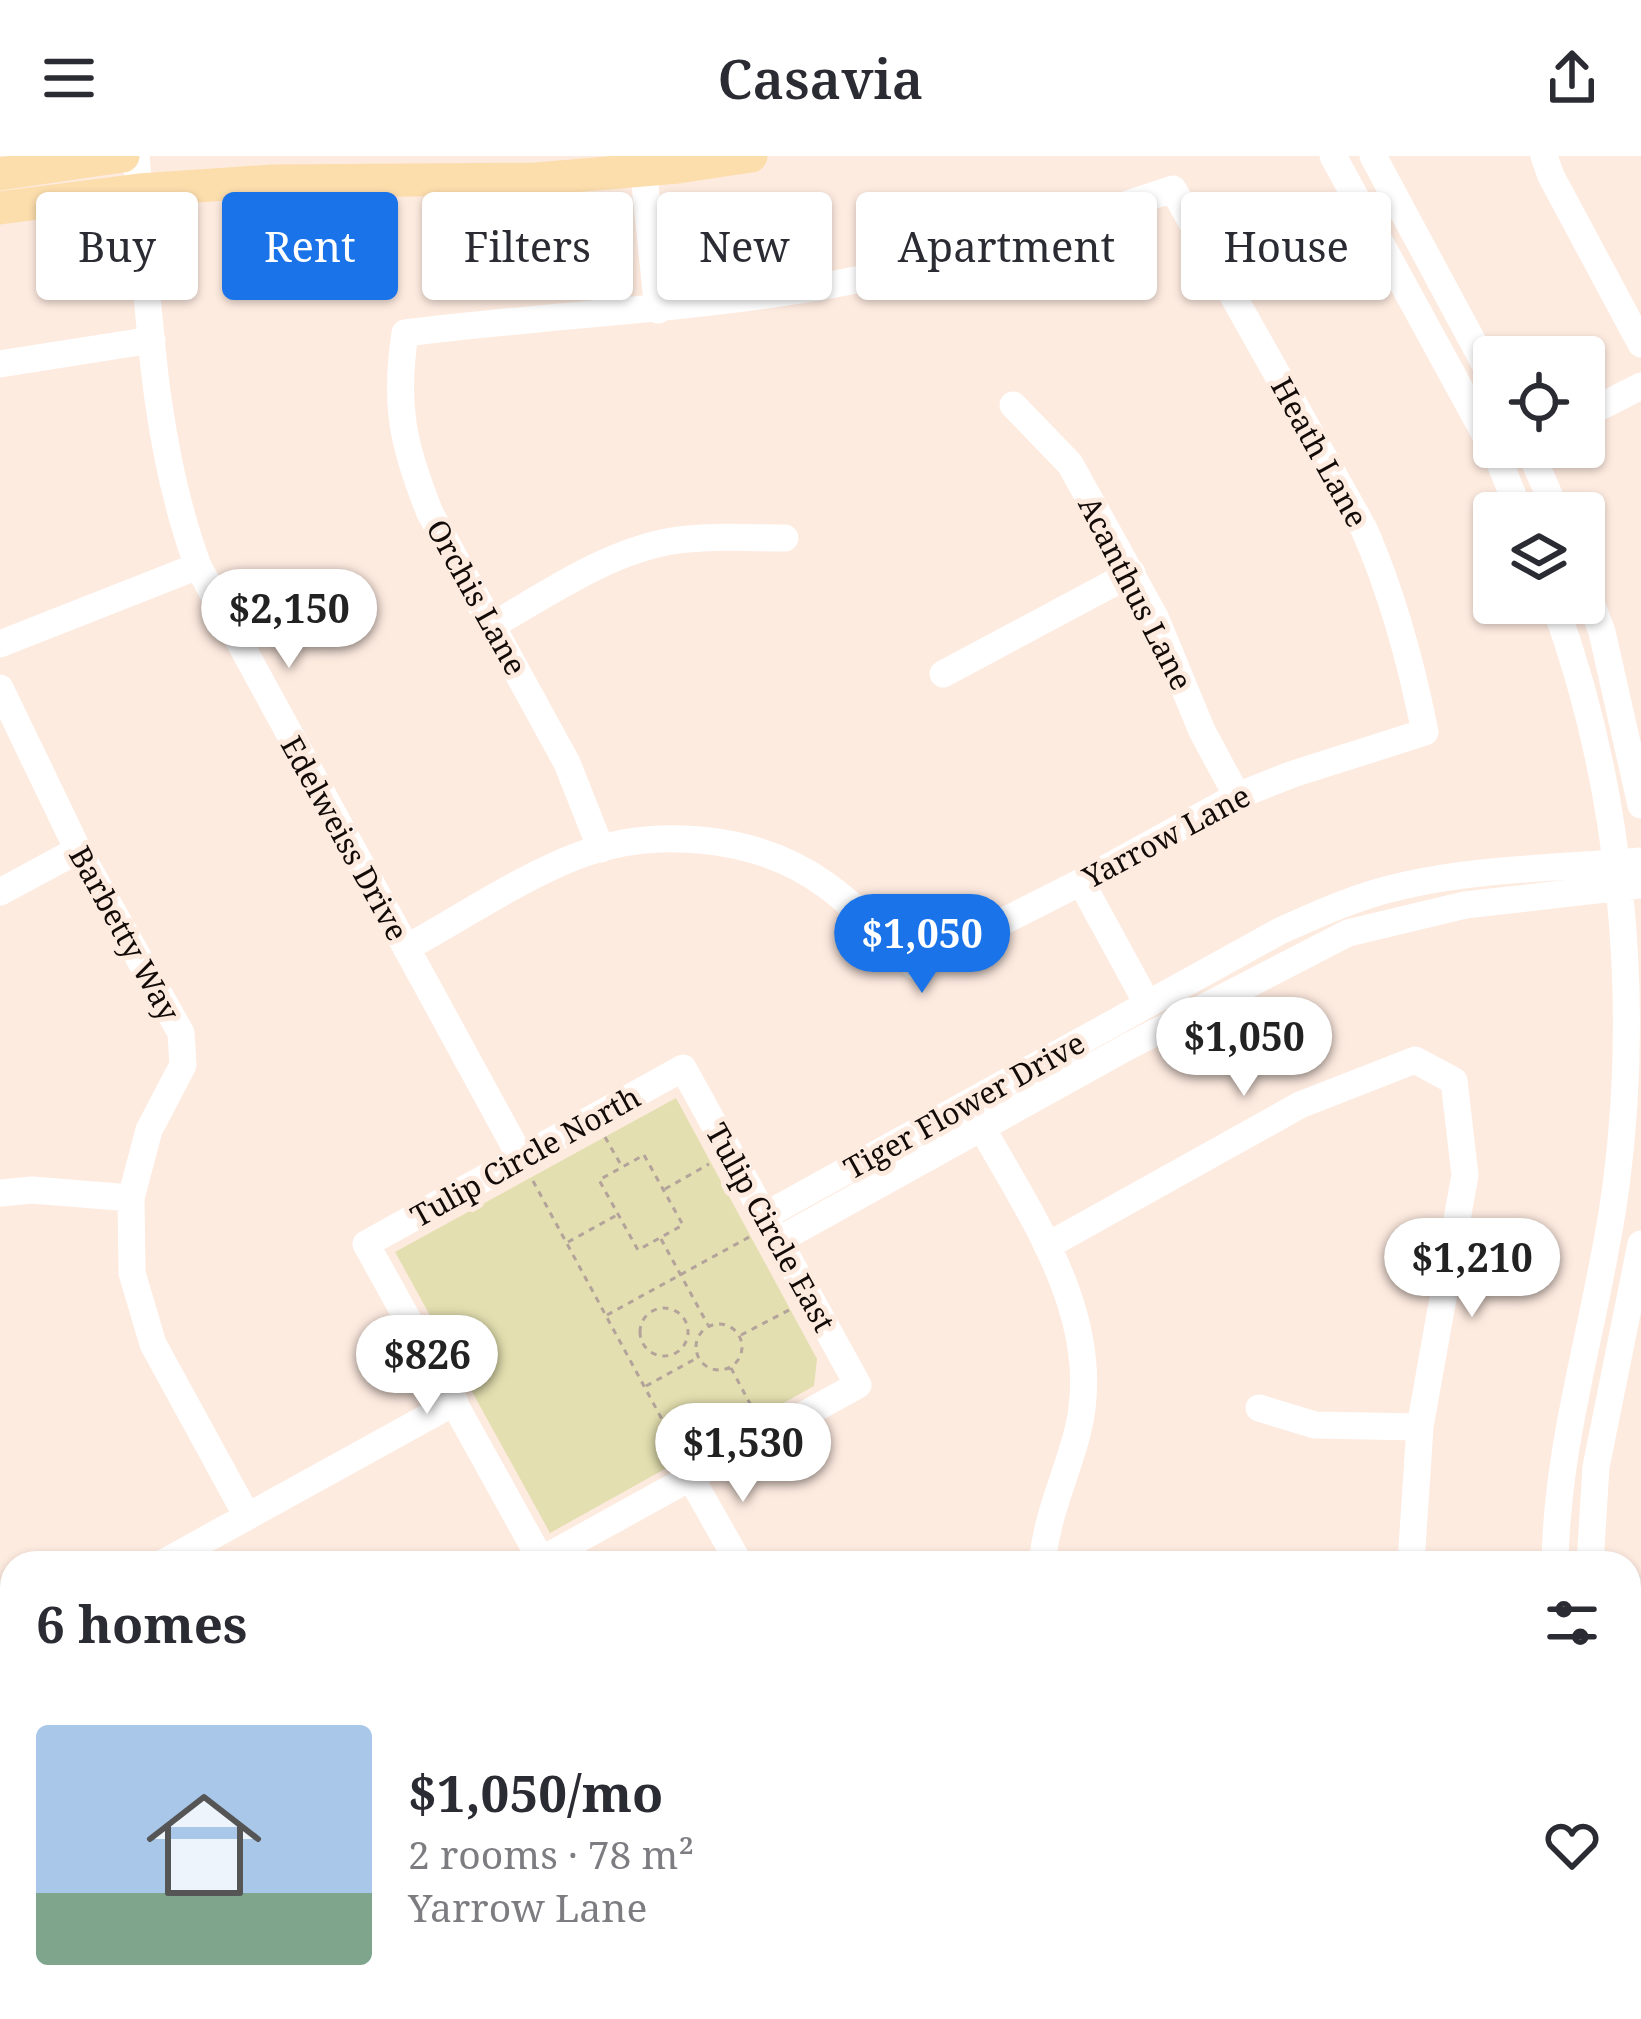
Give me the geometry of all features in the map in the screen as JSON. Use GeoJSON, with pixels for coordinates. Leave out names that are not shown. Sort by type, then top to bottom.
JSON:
{"type":"FeatureCollection","features":[{"type":"Feature","properties":{"kind":"main road"},"geometry":{"type":"LineString","coordinates":[[0,174],[123,156]]}},
{"type":"Feature","properties":{"kind":"main road"},"geometry":{"type":"LineString","coordinates":[[0,208],[137,173],[272,181],[536,179],[643,163],[751,156]]}},
{"type":"Feature","properties":{"kind":"street"},"geometry":{"type":"LineString","coordinates":[[1334,156],[1473,383]]}},
{"type":"Feature","properties":{"kind":"street"},"geometry":{"type":"LineString","coordinates":[[1373,156],[1473,342]]}},
{"type":"Feature","properties":{"kind":"street"},"geometry":{"type":"LineString","coordinates":[[1544,156],[1641,344]]}},
{"type":"Feature","properties":{"kind":"street"},"geometry":{"type":"LineString","coordinates":[[643,163],[658,310]]}},
{"type":"Feature","properties":{"kind":"street","name":"Edelweiss Drive"},"geometry":{"type":"LineString","coordinates":[[137,173],[152,340],[168,448],[186,534],[198,566],[521,1159]]}},
{"type":"Feature","properties":{"kind":"street","name":"Heath Lane"},"geometry":{"type":"LineString","coordinates":[[658,310],[817,287],[931,261],[1022,238],[1173,189],[1364,529],[1406,645],[1425,732]]}},
{"type":"Feature","properties":{"kind":"street","name":"Orchis Lane"},"geometry":{"type":"LineString","coordinates":[[602,849],[568,763],[430,513],[414,473],[398,384],[405,333],[658,310]]}},
{"type":"Feature","properties":{"kind":"street"},"geometry":{"type":"LineString","coordinates":[[0,364],[152,340]]}},
{"type":"Feature","properties":{"kind":"street"},"geometry":{"type":"LineString","coordinates":[[1605,404],[1641,386]]}},
{"type":"Feature","properties":{"kind":"street","name":"Acanthus Lane"},"geometry":{"type":"LineString","coordinates":[[1013,405],[1070,464],[1155,616],[1202,731],[1237,796]]}},
{"type":"Feature","properties":{"kind":"street"},"geometry":{"type":"LineString","coordinates":[[493,625],[587,572],[643,549],[699,539],[784,538]]}},
{"type":"Feature","properties":{"kind":"street"},"geometry":{"type":"LineString","coordinates":[[0,644],[198,566]]}},
{"type":"Feature","properties":{"kind":"street"},"geometry":{"type":"LineString","coordinates":[[943,674],[1132,573]]}},
{"type":"Feature","properties":{"kind":"street"},"geometry":{"type":"LineString","coordinates":[[1557,1551],[1561,1463],[1616,1185],[1625,1060],[1622,926],[1628,874],[1562,624]]}},
{"type":"Feature","properties":{"kind":"street"},"geometry":{"type":"LineString","coordinates":[[1599,624],[1641,805]]}},
{"type":"Feature","properties":{"kind":"street","name":"Barbetty Way"},"geometry":{"type":"LineString","coordinates":[[0,688],[78,850],[181,1033],[183,1064],[149,1130],[131,1198],[132,1274],[153,1344],[248,1516]]}},
{"type":"Feature","properties":{"kind":"street","name":"Yarrow Lane"},"geometry":{"type":"LineString","coordinates":[[406,948],[558,865],[602,849],[675,839],[724,843],[787,862],[826,884],[915,966],[1237,796],[1425,732]]}},
{"type":"Feature","properties":{"kind":"street"},"geometry":{"type":"LineString","coordinates":[[0,892],[78,850]]}},
{"type":"Feature","properties":{"kind":"street","name":"Tiger Flower Drive"},"geometry":{"type":"LineString","coordinates":[[975,1116],[1148,1003],[1280,931],[1333,908],[1400,886],[1471,874],[1628,874]]}},
{"type":"Feature","properties":{"kind":"street","name":"Tiger Flower Drive"},"geometry":{"type":"LineString","coordinates":[[772,1227],[975,1116],[1348,933],[1628,874]]}},
{"type":"Feature","properties":{"kind":"street"},"geometry":{"type":"LineString","coordinates":[[1081,882],[1148,1003]]}},
{"type":"Feature","properties":{"kind":"street"},"geometry":{"type":"LineString","coordinates":[[1047,1246],[1300,1105],[1414,1060],[1454,1081],[1465,1175],[1420,1427],[1412,1551]]}},
{"type":"Feature","properties":{"kind":"street","name":"Tulip Circle North"},"geometry":{"type":"LineString","coordinates":[[455,1402],[366,1244],[683,1068]]}},
{"type":"Feature","properties":{"kind":"street","name":"Tulip Circle East"},"geometry":{"type":"LineString","coordinates":[[683,1068],[858,1385],[767,1436]]}},
{"type":"Feature","properties":{"kind":"street"},"geometry":{"type":"LineString","coordinates":[[975,1116],[1071,1299],[1083,1357],[1079,1426],[1047,1520],[1043,1551]]}},
{"type":"Feature","properties":{"kind":"street"},"geometry":{"type":"LineString","coordinates":[[0,1193],[32,1190],[131,1198]]}},
{"type":"Feature","properties":{"kind":"street"},"geometry":{"type":"LineString","coordinates":[[1591,1551],[1596,1467],[1610,1387],[1631,1355],[1641,1244]]}},
{"type":"Feature","properties":{"kind":"street"},"geometry":{"type":"LineString","coordinates":[[1586,1344],[1631,1355]]}},
{"type":"Feature","properties":{"kind":"street"},"geometry":{"type":"LineString","coordinates":[[185,1551],[455,1402],[536,1551]]}},
{"type":"Feature","properties":{"kind":"street"},"geometry":{"type":"LineString","coordinates":[[1259,1408],[1315,1424],[1420,1427]]}},
{"type":"Feature","properties":{"kind":"street"},"geometry":{"type":"LineString","coordinates":[[556,1551],[688,1469],[767,1436]]}},
{"type":"Feature","properties":{"kind":"street"},"geometry":{"type":"LineString","coordinates":[[688,1469],[732,1551]]}},
{"type":"Feature","properties":{"kind":"path"},"geometry":{"type":"LineString","coordinates":[[594,1118],[622,1167]]}},
{"type":"Feature","properties":{"kind":"path"},"geometry":{"type":"LineString","coordinates":[[644,1155],[683,1225],[638,1250],[599,1180],[622,1167],[644,1155]]}},
{"type":"Feature","properties":{"kind":"path"},"geometry":{"type":"LineString","coordinates":[[521,1159],[688,1469]]}},
{"type":"Feature","properties":{"kind":"path"},"geometry":{"type":"LineString","coordinates":[[664,1190],[712,1163]]}},
{"type":"Feature","properties":{"kind":"path"},"geometry":{"type":"LineString","coordinates":[[566,1243],[619,1214]]}},
{"type":"Feature","properties":{"kind":"path"},"geometry":{"type":"LineString","coordinates":[[605,1316],[772,1227]]}},
{"type":"Feature","properties":{"kind":"path"},"geometry":{"type":"LineString","coordinates":[[661,1238],[709,1327]]}},
{"type":"Feature","properties":{"kind":"path"},"geometry":{"type":"LineString","coordinates":[[740,1336],[810,1299]]}},
{"type":"Feature","properties":{"kind":"path"},"geometry":{"type":"LineString","coordinates":[[670,1308],[685,1319],[687,1340],[676,1353],[654,1355],[642,1344],[642,1321],[653,1310],[670,1308]]}},
{"type":"Feature","properties":{"kind":"path"},"geometry":{"type":"LineString","coordinates":[[728,1326],[740,1336],[742,1352],[731,1367],[714,1370],[698,1358],[697,1341],[709,1327],[728,1326]]}},
{"type":"Feature","properties":{"kind":"path"},"geometry":{"type":"LineString","coordinates":[[676,1353],[683,1366]]}},
{"type":"Feature","properties":{"kind":"path"},"geometry":{"type":"LineString","coordinates":[[644,1387],[698,1358]]}},
{"type":"Feature","properties":{"kind":"path"},"geometry":{"type":"LineString","coordinates":[[731,1367],[767,1436]]}},
{"type":"Feature","properties":{"kind":"shaded area"},"geometry":{"type":"Polygon","coordinates":[[[676,1098],[817,1359],[814,1386],[550,1533],[395,1252],[676,1098]]]}}]}
